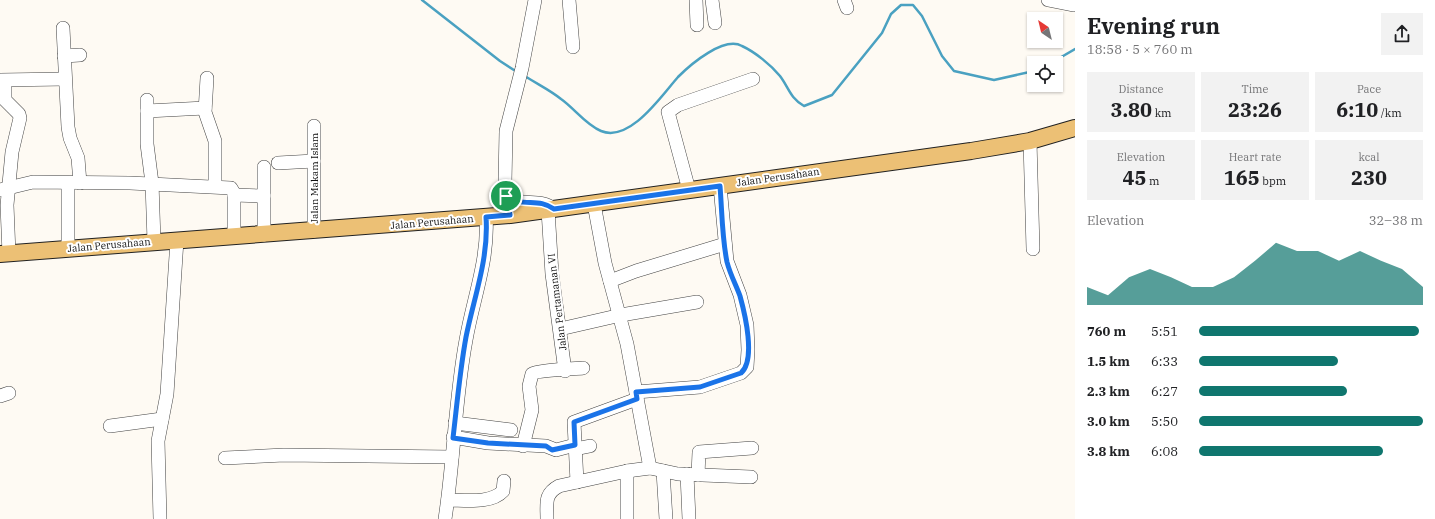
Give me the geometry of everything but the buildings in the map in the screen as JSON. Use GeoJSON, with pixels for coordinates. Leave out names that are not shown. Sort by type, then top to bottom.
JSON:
{"type":"FeatureCollection","features":[{"type":"Feature","properties":{"kind":"main road","name":"Jalan Perusahaan"},"geometry":{"type":"LineString","coordinates":[[4,254],[154,241],[314,231],[510,215],[971,151],[1030,141],[1075,128]]}},
{"type":"Feature","properties":{"kind":"street"},"geometry":{"type":"LineString","coordinates":[[510,215],[506,196],[504,166],[506,131],[522,68],[536,0]]}},
{"type":"Feature","properties":{"kind":"street"},"geometry":{"type":"LineString","coordinates":[[569,0],[573,47]]}},
{"type":"Feature","properties":{"kind":"street"},"geometry":{"type":"LineString","coordinates":[[696,0],[697,25]]}},
{"type":"Feature","properties":{"kind":"street"},"geometry":{"type":"LineString","coordinates":[[712,0],[715,23]]}},
{"type":"Feature","properties":{"kind":"street"},"geometry":{"type":"LineString","coordinates":[[1048,0],[1074,4]]}},
{"type":"Feature","properties":{"kind":"street"},"geometry":{"type":"LineString","coordinates":[[63,28],[68,127],[70,138],[78,158],[74,183],[68,248]]}},
{"type":"Feature","properties":{"kind":"street"},"geometry":{"type":"LineString","coordinates":[[64,56],[80,55]]}},
{"type":"Feature","properties":{"kind":"street"},"geometry":{"type":"LineString","coordinates":[[207,78],[205,108],[207,121],[215,141],[215,186]]}},
{"type":"Feature","properties":{"kind":"street"},"geometry":{"type":"LineString","coordinates":[[0,81],[65,79]]}},
{"type":"Feature","properties":{"kind":"street"},"geometry":{"type":"LineString","coordinates":[[689,190],[669,114],[678,105],[753,79]]}},
{"type":"Feature","properties":{"kind":"street"},"geometry":{"type":"LineString","coordinates":[[0,81],[5,88],[5,100],[19,114],[20,118],[4,189],[6,205],[4,254]]}},
{"type":"Feature","properties":{"kind":"street"},"geometry":{"type":"LineString","coordinates":[[154,241],[152,183],[147,144],[147,105],[205,108]]}},
{"type":"Feature","properties":{"kind":"street","name":"Jalan Makam Islam"},"geometry":{"type":"LineString","coordinates":[[314,126],[314,231]]}},
{"type":"Feature","properties":{"kind":"street"},"geometry":{"type":"LineString","coordinates":[[1030,141],[1033,249]]}},
{"type":"Feature","properties":{"kind":"street"},"geometry":{"type":"LineString","coordinates":[[278,163],[314,161]]}},
{"type":"Feature","properties":{"kind":"street"},"geometry":{"type":"LineString","coordinates":[[264,167],[264,234]]}},
{"type":"Feature","properties":{"kind":"street"},"geometry":{"type":"LineString","coordinates":[[4,189],[33,182],[152,183],[231,188],[234,195],[234,236]]}},
{"type":"Feature","properties":{"kind":"street"},"geometry":{"type":"LineString","coordinates":[[576,482],[574,422],[636,396],[700,387],[741,373],[747,367],[747,325],[740,295],[727,261],[720,186]]}},
{"type":"Feature","properties":{"kind":"street"},"geometry":{"type":"LineString","coordinates":[[234,195],[264,196]]}},
{"type":"Feature","properties":{"kind":"street"},"geometry":{"type":"LineString","coordinates":[[506,196],[514,202],[543,203],[551,209]]}},
{"type":"Feature","properties":{"kind":"street"},"geometry":{"type":"LineString","coordinates":[[594,204],[610,282],[621,315],[650,468]]}},
{"type":"Feature","properties":{"kind":"street","name":"Jalan Pertamanan VI"},"geometry":{"type":"LineString","coordinates":[[551,209],[552,274],[565,371]]}},
{"type":"Feature","properties":{"kind":"street"},"geometry":{"type":"LineString","coordinates":[[446,519],[453,438],[466,339],[486,251],[486,217]]}},
{"type":"Feature","properties":{"kind":"street"},"geometry":{"type":"LineString","coordinates":[[160,519],[158,441],[167,394],[177,240]]}},
{"type":"Feature","properties":{"kind":"street"},"geometry":{"type":"LineString","coordinates":[[610,282],[636,271],[725,244]]}},
{"type":"Feature","properties":{"kind":"street"},"geometry":{"type":"LineString","coordinates":[[560,329],[621,315],[698,302]]}},
{"type":"Feature","properties":{"kind":"street"},"geometry":{"type":"LineString","coordinates":[[523,446],[532,410],[529,386],[531,376],[538,371],[565,371],[583,368]]}},
{"type":"Feature","properties":{"kind":"street"},"geometry":{"type":"LineString","coordinates":[[110,426],[162,419]]}},
{"type":"Feature","properties":{"kind":"street"},"geometry":{"type":"LineString","coordinates":[[455,423],[511,430]]}},
{"type":"Feature","properties":{"kind":"street"},"geometry":{"type":"LineString","coordinates":[[453,438],[488,443],[546,446],[556,450],[590,446]]}},
{"type":"Feature","properties":{"kind":"street"},"geometry":{"type":"LineString","coordinates":[[689,519],[692,475],[697,454],[699,452],[752,448]]}},
{"type":"Feature","properties":{"kind":"street"},"geometry":{"type":"LineString","coordinates":[[225,458],[284,455],[452,456]]}},
{"type":"Feature","properties":{"kind":"street"},"geometry":{"type":"LineString","coordinates":[[547,519],[548,497],[551,490],[560,486],[627,471],[650,468],[692,475],[750,477]]}},
{"type":"Feature","properties":{"kind":"street"},"geometry":{"type":"LineString","coordinates":[[627,471],[627,519]]}},
{"type":"Feature","properties":{"kind":"street"},"geometry":{"type":"LineString","coordinates":[[663,471],[666,519]]}},
{"type":"Feature","properties":{"kind":"street"},"geometry":{"type":"LineString","coordinates":[[448,500],[486,499],[498,496],[503,491],[504,481]]}},
{"type":"Feature","properties":{"kind":"waterway"},"geometry":{"type":"LineString","coordinates":[[422,0],[500,61],[517,72]]}},
{"type":"Feature","properties":{"kind":"waterway"},"geometry":{"type":"LineString","coordinates":[[525,76],[557,96],[585,121],[601,131],[612,133],[623,130],[634,124],[654,105],[678,77],[699,59],[717,48],[735,44],[742,46],[767,63],[780,76],[796,100],[804,106],[832,95],[882,33],[891,14],[901,5],[913,5],[922,16],[942,56],[954,71],[994,80],[1027,73]]}},
{"type":"Feature","properties":{"kind":"waterway"},"geometry":{"type":"LineString","coordinates":[[1063,56],[1075,49]]}},
{"type":"Feature","properties":{"kind":"route"},"geometry":{"type":"LineString","coordinates":[[720,186],[727,261],[731,275],[740,295],[747,325],[748,361],[745,370],[741,373],[700,387],[636,392],[637,399],[574,422],[575,445],[556,450],[552,450],[546,446],[488,443],[453,438],[458,390],[466,339],[486,251],[486,217],[510,215],[506,196],[514,202],[543,203],[554,209],[720,186]]}}]}
